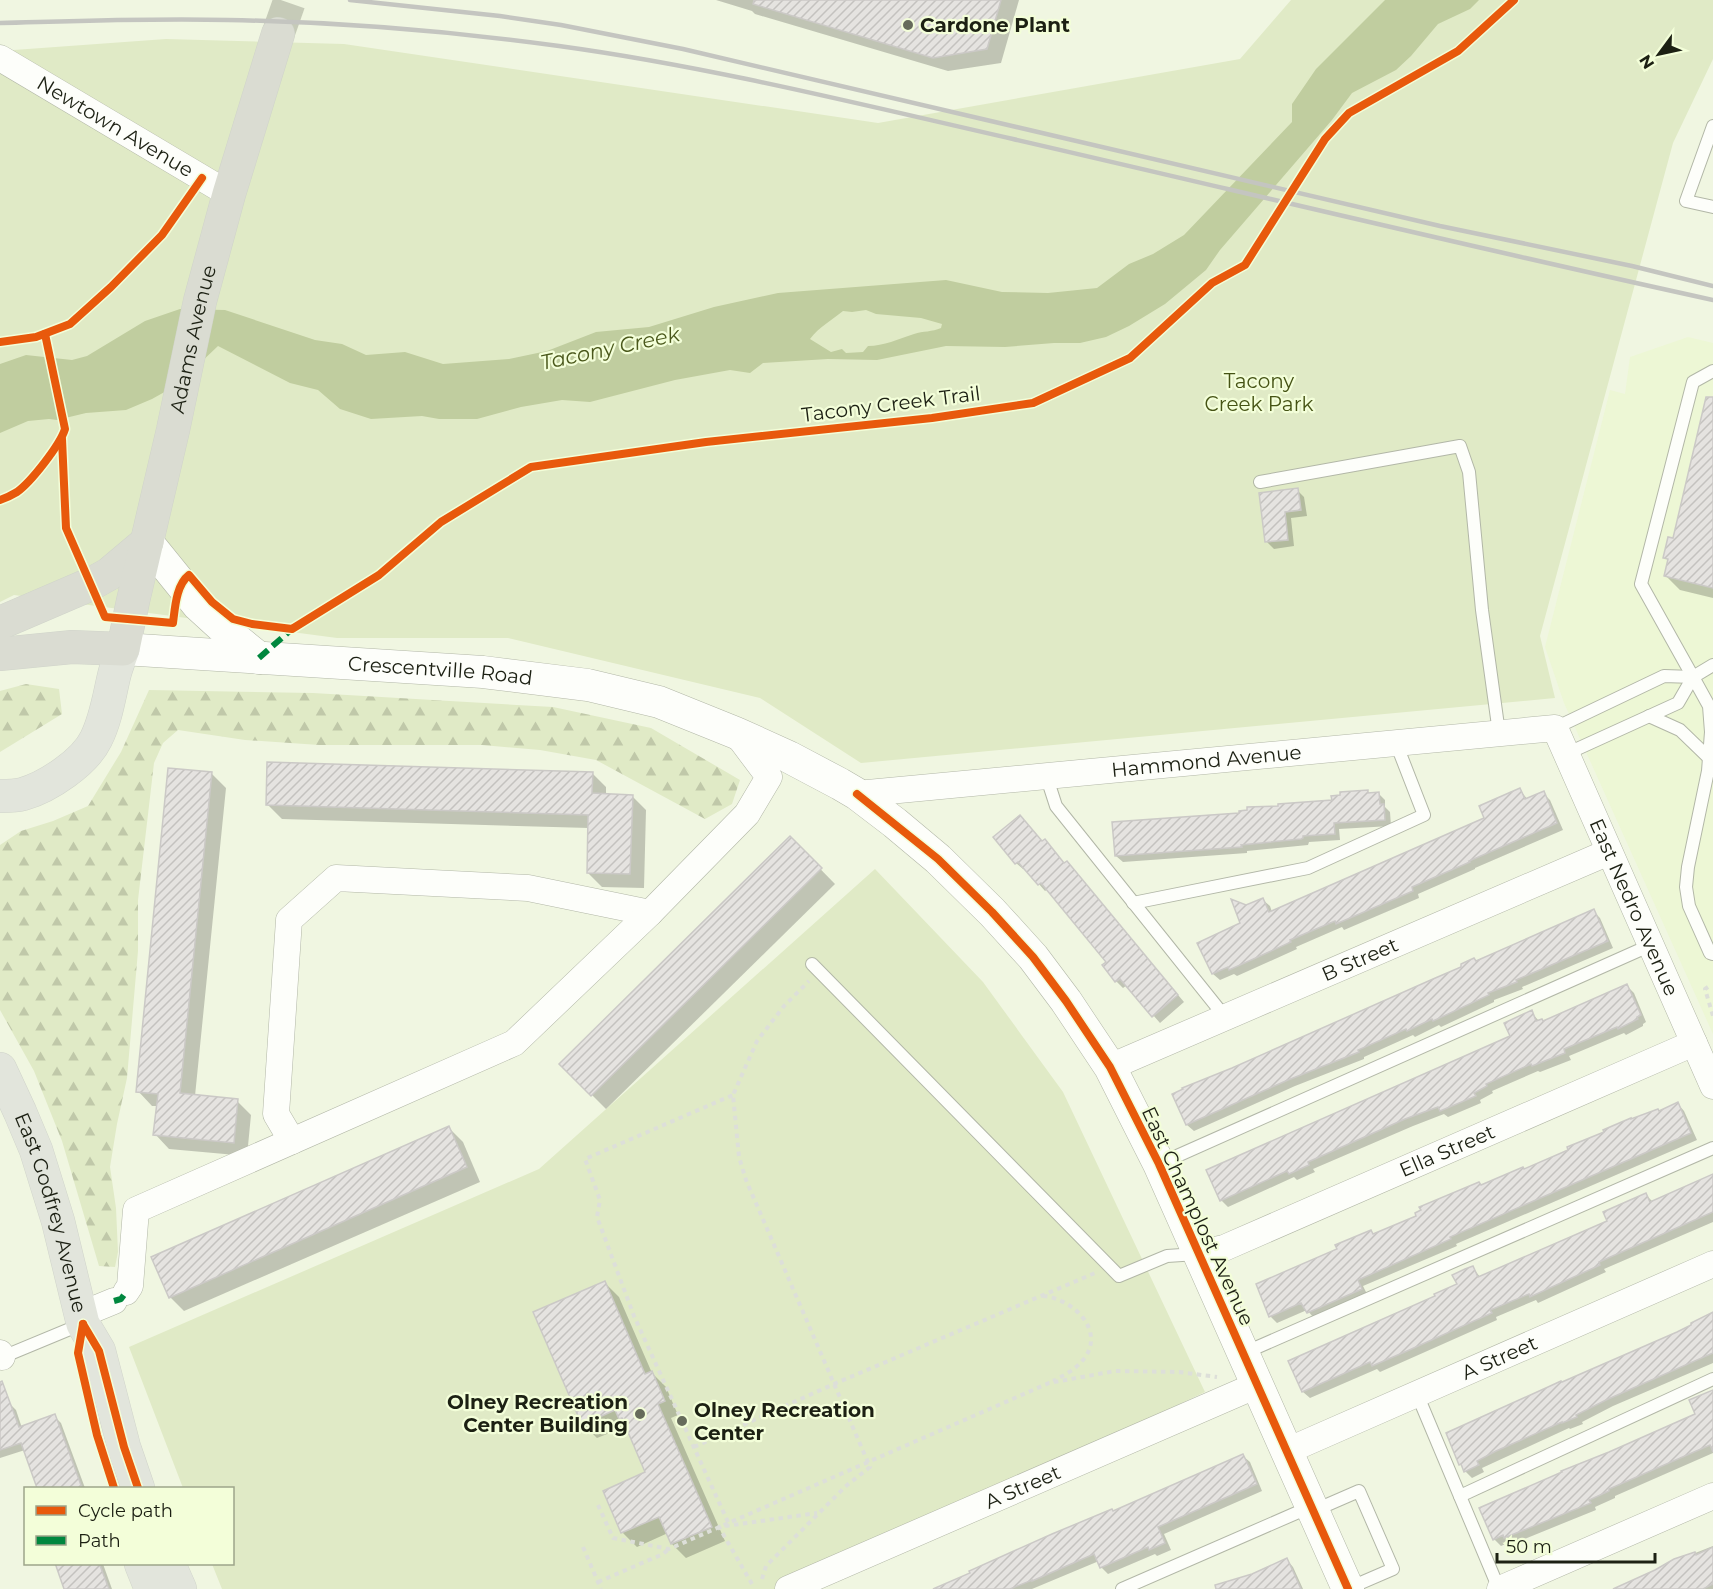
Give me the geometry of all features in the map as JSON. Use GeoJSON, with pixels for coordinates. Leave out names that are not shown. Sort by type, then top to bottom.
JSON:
{"type":"FeatureCollection","features":[{"type":"Feature","properties":{"kind":"highway","name":"Adams Avenue"},"geometry":{"type":"LineString","coordinates":[[123,649],[200,301],[229,194],[278,34]]}},
{"type":"Feature","properties":{"kind":"highway"},"geometry":{"type":"LineString","coordinates":[[0,623],[91,584],[121,566],[147,542]]}},
{"type":"Feature","properties":{"kind":"highway","name":"Crescentville Road"},"geometry":{"type":"LineString","coordinates":[[0,654],[72,647],[123,649]]}},
{"type":"Feature","properties":{"kind":"main road"},"geometry":{"type":"LineString","coordinates":[[0,819],[12,795],[58,777],[84,757],[96,740],[104,720],[123,649]]}},
{"type":"Feature","properties":{"kind":"main road","name":"East Godfrey Avenue"},"geometry":{"type":"LineString","coordinates":[[0,1069],[36,1150],[58,1221],[82,1319],[99,1351],[124,1447],[138,1487]]}},
{"type":"Feature","properties":{"kind":"main road","name":"East Godfrey Avenue"},"geometry":{"type":"LineString","coordinates":[[82,1319],[78,1353],[97,1435],[114,1487]]}},
{"type":"Feature","properties":{"kind":"main road"},"geometry":{"type":"LineString","coordinates":[[142,1565],[151,1589]]}},
{"type":"Feature","properties":{"kind":"main road"},"geometry":{"type":"LineString","coordinates":[[170,1565],[180,1589]]}},
{"type":"Feature","properties":{"kind":"street","name":"Newtown Avenue"},"geometry":{"type":"LineString","coordinates":[[0,58],[229,194]]}},
{"type":"Feature","properties":{"kind":"street"},"geometry":{"type":"LineString","coordinates":[[147,542],[198,605],[233,638],[259,658]]}},
{"type":"Feature","properties":{"kind":"street","name":"Crescentville Road"},"geometry":{"type":"LineString","coordinates":[[123,649],[483,672],[588,685],[658,702],[736,733],[789,757],[857,794]]}},
{"type":"Feature","properties":{"kind":"street","name":"Hammond Avenue"},"geometry":{"type":"LineString","coordinates":[[857,794],[1555,728]]}},
{"type":"Feature","properties":{"kind":"street","name":"East Nedro Avenue"},"geometry":{"type":"LineString","coordinates":[[1555,728],[1713,1086]]}},
{"type":"Feature","properties":{"kind":"street"},"geometry":{"type":"LineString","coordinates":[[82,1319],[120,1297],[130,1286],[136,1210],[514,1042],[650,912],[747,814],[769,777],[736,733]]}},
{"type":"Feature","properties":{"kind":"street","name":"East Champlost Avenue"},"geometry":{"type":"LineString","coordinates":[[857,794],[938,859],[992,912],[1040,966],[1110,1067],[1159,1164],[1348,1589]]}},
{"type":"Feature","properties":{"kind":"street","name":"B Street"},"geometry":{"type":"LineString","coordinates":[[1110,1067],[1610,852]]}},
{"type":"Feature","properties":{"kind":"street"},"geometry":{"type":"LineString","coordinates":[[292,1141],[276,1114],[289,920],[336,878],[528,888],[650,912]]}},
{"type":"Feature","properties":{"kind":"street","name":"Ella Street"},"geometry":{"type":"LineString","coordinates":[[1198,1254],[1224,1248],[1695,1043]]}},
{"type":"Feature","properties":{"kind":"street","name":"A Street"},"geometry":{"type":"LineString","coordinates":[[1287,1451],[1713,1264]]}},
{"type":"Feature","properties":{"kind":"street","name":"A Street"},"geometry":{"type":"LineString","coordinates":[[788,1589],[1257,1385]]}},
{"type":"Feature","properties":{"kind":"street"},"geometry":{"type":"LineString","coordinates":[[1499,1589],[1713,1496]]}},
{"type":"Feature","properties":{"kind":"lane"},"geometry":{"type":"LineString","coordinates":[[1713,126],[1686,201],[1713,207]]}},
{"type":"Feature","properties":{"kind":"lane"},"geometry":{"type":"LineString","coordinates":[[1712,956],[1689,906],[1686,887],[1708,771],[1711,732],[1709,706],[1641,584],[1693,382],[1713,371]]}},
{"type":"Feature","properties":{"kind":"lane"},"geometry":{"type":"LineString","coordinates":[[1260,482],[1460,446],[1469,472],[1482,610],[1499,733]]}},
{"type":"Feature","properties":{"kind":"lane"},"geometry":{"type":"LineString","coordinates":[[1566,754],[1678,703],[1693,677],[1713,665]]}},
{"type":"Feature","properties":{"kind":"lane"},"geometry":{"type":"LineString","coordinates":[[1555,728],[1664,676],[1693,677]]}},
{"type":"Feature","properties":{"kind":"lane"},"geometry":{"type":"LineString","coordinates":[[1649,716],[1680,730],[1709,758]]}},
{"type":"Feature","properties":{"kind":"lane"},"geometry":{"type":"LineString","coordinates":[[1133,903],[1308,868],[1424,815],[1396,743]]}},
{"type":"Feature","properties":{"kind":"lane"},"geometry":{"type":"LineString","coordinates":[[1046,775],[1056,806],[1225,1017]]}},
{"type":"Feature","properties":{"kind":"lane"},"geometry":{"type":"LineString","coordinates":[[1159,1164],[1651,945]]}},
{"type":"Feature","properties":{"kind":"lane"},"geometry":{"type":"LineString","coordinates":[[816,968],[1119,1276],[1167,1256],[1198,1254]]}},
{"type":"Feature","properties":{"kind":"lane"},"geometry":{"type":"LineString","coordinates":[[1243,1354],[1713,1149]]}},
{"type":"Feature","properties":{"kind":"lane"},"geometry":{"type":"LineString","coordinates":[[0,1356],[82,1319]]}},
{"type":"Feature","properties":{"kind":"lane"},"geometry":{"type":"LineString","coordinates":[[1460,1496],[1713,1379]]}},
{"type":"Feature","properties":{"kind":"lane"},"geometry":{"type":"LineString","coordinates":[[1417,1394],[1499,1589]]}},
{"type":"Feature","properties":{"kind":"lane"},"geometry":{"type":"LineString","coordinates":[[1122,1589],[1312,1508],[1359,1491],[1393,1569],[1348,1589]]}},
{"type":"Feature","properties":{"kind":"path"},"geometry":{"type":"LineString","coordinates":[[62,439],[66,528],[82,564]]}},
{"type":"Feature","properties":{"kind":"path"},"geometry":{"type":"LineString","coordinates":[[762,1578],[766,1566],[846,1486],[870,1467],[746,1180],[739,1157],[733,1095],[757,1041],[816,968]]}},
{"type":"Feature","properties":{"kind":"path"},"geometry":{"type":"LineString","coordinates":[[1708,987],[1705,989],[1713,1016]]}},
{"type":"Feature","properties":{"kind":"path"},"geometry":{"type":"LineString","coordinates":[[728,1522],[634,1316],[597,1217],[600,1200],[585,1159],[733,1095]]}},
{"type":"Feature","properties":{"kind":"path"},"geometry":{"type":"LineString","coordinates":[[694,1447],[1109,1266]]}},
{"type":"Feature","properties":{"kind":"path"},"geometry":{"type":"LineString","coordinates":[[598,1582],[663,1554],[669,1548],[1049,1383],[1071,1371],[1086,1355],[1092,1336],[1085,1320],[1074,1308],[1053,1297],[1040,1296]]}},
{"type":"Feature","properties":{"kind":"path"},"geometry":{"type":"LineString","coordinates":[[1049,1383],[1115,1371],[1179,1372],[1221,1377]]}},
{"type":"Feature","properties":{"kind":"path"},"geometry":{"type":"LineString","coordinates":[[598,1505],[613,1538],[669,1548]]}},
{"type":"Feature","properties":{"kind":"path"},"geometry":{"type":"LineString","coordinates":[[718,1527],[818,1513]]}},
{"type":"Feature","properties":{"kind":"path"},"geometry":{"type":"LineString","coordinates":[[718,1527],[752,1584]]}},
{"type":"Feature","properties":{"kind":"path"},"geometry":{"type":"LineString","coordinates":[[583,1547],[601,1589]]}},
{"type":"Feature","properties":{"kind":"shaded area"},"geometry":{"type":"Polygon","coordinates":[[[1688,337],[1713,343],[1713,1034],[1564,703],[1545,647],[1610,390],[1625,394],[1630,357],[1688,337]]]}},
{"type":"Feature","properties":{"kind":"green space","name":"Tacony Creek Park"},"geometry":{"type":"Polygon","coordinates":[[[1291,0],[1713,0],[1713,59],[1673,143],[1540,636],[1555,698],[861,763],[760,698],[508,638],[337,638],[14,595],[0,602],[0,51],[166,39],[344,44],[878,123],[1240,59],[1291,0]]]}},
{"type":"Feature","properties":{"kind":"green space"},"geometry":{"type":"Polygon","coordinates":[[[26,684],[59,689],[62,714],[0,752],[0,691],[26,684]]]}},
{"type":"Feature","properties":{"kind":"green space"},"geometry":{"type":"Polygon","coordinates":[[[149,690],[313,693],[553,707],[651,728],[740,780],[732,804],[705,819],[596,760],[540,750],[482,745],[319,745],[245,740],[178,730],[163,743],[154,763],[138,900],[138,951],[127,1078],[110,1167],[116,1208],[118,1252],[115,1267],[99,1266],[62,1141],[34,1071],[0,1010],[0,845],[21,831],[53,821],[88,806],[121,752],[149,690]]]}},
{"type":"Feature","properties":{"kind":"green space","name":"Olney Recreation Center"},"geometry":{"type":"Polygon","coordinates":[[[875,869],[983,982],[1063,1092],[1205,1392],[789,1589],[222,1589],[212,1565],[234,1565],[234,1487],[183,1487],[129,1347],[539,1169],[875,869]]]}},
{"type":"Feature","properties":{"kind":"water","name":"Tacony Creek"},"geometry":{"type":"Polygon","coordinates":[[[1385,0],[1479,0],[1470,9],[1438,24],[1396,70],[1352,93],[1332,120],[1220,250],[1206,270],[1165,304],[1106,337],[1080,343],[1005,347],[946,346],[877,360],[828,359],[763,363],[750,373],[730,370],[675,380],[590,402],[562,400],[521,407],[477,419],[439,419],[422,416],[371,419],[340,409],[318,390],[290,383],[218,346],[177,385],[126,410],[86,413],[57,420],[28,421],[0,433],[0,364],[26,355],[72,360],[87,356],[145,321],[180,309],[225,310],[315,340],[342,344],[366,355],[405,352],[443,364],[509,359],[547,351],[596,332],[649,327],[714,307],[778,293],[946,280],[1002,292],[1048,293],[1097,288],[1129,264],[1153,254],[1184,235],[1292,122],[1292,104],[1316,69],[1385,0]],[[866,310],[843,311],[821,327],[810,339],[831,352],[842,349],[846,353],[863,352],[868,346],[885,344],[917,333],[938,329],[942,324],[921,318],[876,314],[866,310]]]}},
{"type":"Feature","properties":{"kind":"building","name":"Cardone Plant"},"geometry":{"type":"Polygon","coordinates":[[[754,0],[1001,0],[987,49],[933,58],[753,4],[754,0]]]}},
{"type":"Feature","properties":{"kind":"building"},"geometry":{"type":"Polygon","coordinates":[[[1706,397],[1713,397],[1713,588],[1664,576],[1668,559],[1663,558],[1668,537],[1673,538],[1706,397]]]}},
{"type":"Feature","properties":{"kind":"building"},"geometry":{"type":"Polygon","coordinates":[[[1298,488],[1301,510],[1285,512],[1288,540],[1265,542],[1259,493],[1298,488]]]}},
{"type":"Feature","properties":{"kind":"building"},"geometry":{"type":"Polygon","coordinates":[[[267,762],[593,772],[592,793],[633,795],[630,874],[587,873],[588,815],[266,805],[267,762]]]}},
{"type":"Feature","properties":{"kind":"building"},"geometry":{"type":"Polygon","coordinates":[[[168,768],[212,772],[180,1093],[238,1099],[234,1143],[153,1135],[158,1094],[136,1092],[168,768]]]}},
{"type":"Feature","properties":{"kind":"building"},"geometry":{"type":"Polygon","coordinates":[[[1520,788],[1525,799],[1544,791],[1557,823],[1412,887],[1413,891],[1336,924],[1335,921],[1290,940],[1291,942],[1229,970],[1228,967],[1212,974],[1197,943],[1240,923],[1231,899],[1246,905],[1263,898],[1269,912],[1484,818],[1479,806],[1520,788]]]}},
{"type":"Feature","properties":{"kind":"building"},"geometry":{"type":"Polygon","coordinates":[[[1368,790],[1368,793],[1379,792],[1380,804],[1384,804],[1385,820],[1334,823],[1335,834],[1303,836],[1301,839],[1241,845],[1242,847],[1115,856],[1112,822],[1239,813],[1239,811],[1247,810],[1247,807],[1332,800],[1331,796],[1340,795],[1340,792],[1368,790]]]}},
{"type":"Feature","properties":{"kind":"building"},"geometry":{"type":"Polygon","coordinates":[[[1020,815],[1042,841],[1045,839],[1064,863],[1067,861],[1178,995],[1152,1017],[1120,979],[1115,982],[1102,965],[1106,962],[1041,883],[1038,885],[1018,862],[1015,864],[993,837],[1020,815]]]}},
{"type":"Feature","properties":{"kind":"building"},"geometry":{"type":"Polygon","coordinates":[[[790,836],[822,868],[591,1096],[559,1064],[790,836]]]}},
{"type":"Feature","properties":{"kind":"building"},"geometry":{"type":"Polygon","coordinates":[[[1594,909],[1608,941],[1516,980],[1517,982],[1488,993],[1489,995],[1433,1021],[1432,1019],[1407,1031],[1406,1029],[1358,1050],[1359,1052],[1288,1080],[1186,1125],[1172,1094],[1182,1088],[1461,967],[1461,964],[1474,958],[1476,961],[1594,909]]]}},
{"type":"Feature","properties":{"kind":"building"},"geometry":{"type":"Polygon","coordinates":[[[1627,984],[1641,1015],[1637,1017],[1638,1019],[1564,1049],[1565,1053],[1532,1066],[1531,1064],[1486,1084],[1487,1086],[1474,1093],[1476,1096],[1440,1111],[1438,1107],[1405,1119],[1308,1162],[1309,1165],[1289,1174],[1287,1171],[1220,1201],[1206,1170],[1510,1036],[1504,1023],[1532,1010],[1536,1021],[1542,1019],[1543,1021],[1627,984]]]}},
{"type":"Feature","properties":{"kind":"building"},"geometry":{"type":"Polygon","coordinates":[[[1678,1102],[1691,1133],[1450,1237],[1451,1239],[1358,1280],[1362,1289],[1307,1313],[1301,1303],[1269,1317],[1256,1284],[1337,1249],[1335,1245],[1371,1230],[1373,1234],[1416,1216],[1415,1213],[1421,1210],[1419,1207],[1479,1182],[1481,1185],[1523,1167],[1524,1169],[1568,1150],[1567,1147],[1604,1132],[1603,1130],[1678,1102]]]}},
{"type":"Feature","properties":{"kind":"building"},"geometry":{"type":"Polygon","coordinates":[[[449,1126],[467,1167],[169,1298],[151,1257],[449,1126]]]}},
{"type":"Feature","properties":{"kind":"building"},"geometry":{"type":"Polygon","coordinates":[[[1713,1174],[1713,1212],[1599,1262],[1600,1265],[1530,1297],[1529,1294],[1490,1310],[1492,1313],[1407,1351],[1372,1366],[1370,1362],[1302,1392],[1288,1361],[1435,1296],[1434,1294],[1457,1284],[1452,1275],[1465,1269],[1473,1266],[1478,1277],[1607,1221],[1603,1212],[1646,1193],[1650,1202],[1713,1174]]]}},
{"type":"Feature","properties":{"kind":"building","name":"Olney Recreation Center Building"},"geometry":{"type":"Polygon","coordinates":[[[605,1281],[645,1374],[652,1371],[665,1401],[658,1404],[712,1527],[671,1544],[659,1517],[621,1533],[603,1491],[645,1472],[622,1418],[619,1419],[615,1410],[582,1425],[533,1312],[605,1281]]]}},
{"type":"Feature","properties":{"kind":"building"},"geometry":{"type":"Polygon","coordinates":[[[1713,1312],[1713,1353],[1606,1400],[1576,1415],[1577,1417],[1496,1451],[1477,1461],[1479,1465],[1464,1472],[1461,1464],[1459,1465],[1446,1433],[1677,1332],[1713,1312]]]}},
{"type":"Feature","properties":{"kind":"building"},"geometry":{"type":"Polygon","coordinates":[[[2,1381],[19,1427],[55,1414],[82,1487],[37,1487],[21,1443],[0,1450],[0,1382],[2,1381]]]}},
{"type":"Feature","properties":{"kind":"building"},"geometry":{"type":"Polygon","coordinates":[[[1713,1390],[1713,1452],[1710,1445],[1609,1489],[1589,1500],[1591,1503],[1504,1538],[1503,1535],[1493,1540],[1479,1508],[1695,1414],[1689,1400],[1713,1390]]]}},
{"type":"Feature","properties":{"kind":"building"},"geometry":{"type":"Polygon","coordinates":[[[1243,1454],[1257,1484],[1158,1527],[1165,1543],[1149,1550],[1148,1547],[1100,1568],[1094,1554],[1010,1589],[933,1589],[1052,1534],[1112,1509],[1113,1511],[1243,1454]]]}},
{"type":"Feature","properties":{"kind":"building"},"geometry":{"type":"Polygon","coordinates":[[[1713,1547],[1713,1584],[1703,1589],[1613,1589],[1674,1559],[1695,1552],[1696,1555],[1713,1547]]]}},
{"type":"Feature","properties":{"kind":"building"},"geometry":{"type":"Polygon","coordinates":[[[1287,1558],[1301,1589],[1216,1589],[1215,1585],[1252,1574],[1287,1558]]]}},
{"type":"Feature","properties":{"kind":"building"},"geometry":{"type":"Polygon","coordinates":[[[56,1565],[100,1565],[109,1589],[64,1589],[56,1565]]]}},
{"type":"Feature","properties":{"kind":"tunnel"},"geometry":{"type":"LineString","coordinates":[[278,34],[290,0]]}},
{"type":"Feature","properties":{"kind":"railway"},"geometry":{"type":"LineString","coordinates":[[350,0],[500,16],[561,25],[683,49],[1440,226],[1632,266],[1713,286]]}},
{"type":"Feature","properties":{"kind":"railway"},"geometry":{"type":"LineString","coordinates":[[0,23],[171,19],[311,23],[476,36],[616,55],[844,100],[1713,300]]}},
{"type":"Feature","properties":{"kind":"marked path"},"geometry":{"type":"LineString","coordinates":[[259,658],[292,629]]}},
{"type":"Feature","properties":{"kind":"marked path"},"geometry":{"type":"LineString","coordinates":[[114,1301],[121,1299],[126,1292]]}},
{"type":"Feature","properties":{"kind":"cycle path","name":"Tacony Creek Trail"},"geometry":{"type":"LineString","coordinates":[[62,439],[66,528],[105,617],[173,623],[179,591],[189,575],[212,602],[233,619],[292,629],[379,575],[441,522],[531,467],[706,442],[932,418],[1033,403],[1130,358],[1212,283],[1245,265],[1325,139],[1349,113],[1458,51],[1514,0]]}},
{"type":"Feature","properties":{"kind":"cycle path"},"geometry":{"type":"LineString","coordinates":[[0,342],[36,337],[70,324],[111,287],[162,235],[202,178]]}},
{"type":"Feature","properties":{"kind":"cycle path"},"geometry":{"type":"LineString","coordinates":[[0,500],[17,492],[30,480],[51,453],[65,429],[45,334]]}},
{"type":"Feature","properties":{"kind":"cycle path"},"geometry":{"type":"LineString","coordinates":[[857,794],[938,859],[992,912],[1033,957],[1066,1001],[1110,1067],[1159,1164],[1348,1589]]}},
{"type":"Feature","properties":{"kind":"cycle path"},"geometry":{"type":"LineString","coordinates":[[83,1324],[99,1351],[124,1447],[138,1487]]}},
{"type":"Feature","properties":{"kind":"cycle path"},"geometry":{"type":"LineString","coordinates":[[83,1324],[78,1353],[97,1435],[114,1487]]}},
{"type":"Feature","properties":{"kind":"place","name":"Cardone Plant"},"geometry":{"type":"Point","coordinates":[908,25]}},
{"type":"Feature","properties":{"kind":"place","name":"Olney Recreation Center Building"},"geometry":{"type":"Point","coordinates":[640,1414]}},
{"type":"Feature","properties":{"kind":"place","name":"Olney Recreation Center"},"geometry":{"type":"Point","coordinates":[682,1421]}}]}
